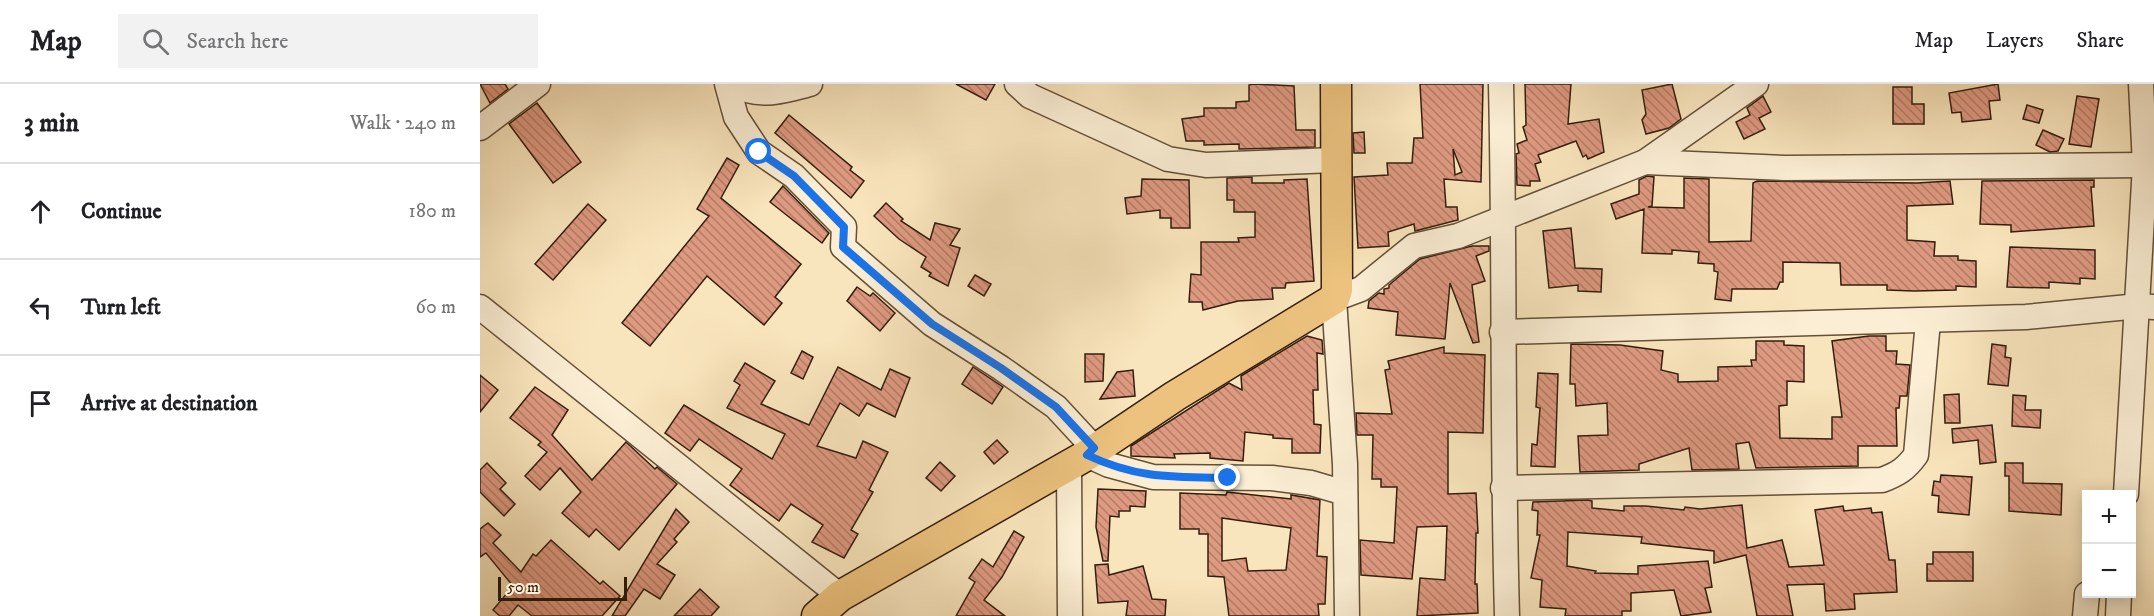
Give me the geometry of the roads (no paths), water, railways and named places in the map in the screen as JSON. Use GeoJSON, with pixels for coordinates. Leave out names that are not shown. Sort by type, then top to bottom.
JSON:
{"type":"FeatureCollection","features":[{"type":"Feature","properties":{"kind":"main road"},"geometry":{"type":"LineString","coordinates":[[817,616],[840,596],[1083,456],[1334,299],[1337,290],[1336,84]]}},
{"type":"Feature","properties":{"kind":"street"},"geometry":{"type":"LineString","coordinates":[[480,128],[538,84]]}},
{"type":"Feature","properties":{"kind":"street"},"geometry":{"type":"LineString","coordinates":[[727,84],[736,117],[759,152],[794,176],[844,227],[843,247],[932,324],[1001,368],[1056,407],[1083,456],[1070,616]]}},
{"type":"Feature","properties":{"kind":"street"},"geometry":{"type":"LineString","coordinates":[[734,84],[748,92],[768,93],[810,84]]}},
{"type":"Feature","properties":{"kind":"street"},"geometry":{"type":"LineString","coordinates":[[1017,84],[1030,96],[1168,159],[1206,165],[1335,160]]}},
{"type":"Feature","properties":{"kind":"street"},"geometry":{"type":"LineString","coordinates":[[1500,84],[1504,218],[1503,488],[1507,616]]}},
{"type":"Feature","properties":{"kind":"street"},"geometry":{"type":"LineString","coordinates":[[1347,616],[1346,493],[1334,299],[1361,289],[1414,246],[1458,236],[1567,196],[1645,162],[1756,84]]}},
{"type":"Feature","properties":{"kind":"street"},"geometry":{"type":"LineString","coordinates":[[2127,490],[2146,306],[2146,98]]}},
{"type":"Feature","properties":{"kind":"street"},"geometry":{"type":"LineString","coordinates":[[1645,162],[1785,168],[2145,165]]}},
{"type":"Feature","properties":{"kind":"street"},"geometry":{"type":"LineString","coordinates":[[1502,333],[2048,316],[2146,306]]}},
{"type":"Feature","properties":{"kind":"street"},"geometry":{"type":"LineString","coordinates":[[483,315],[840,596]]}},
{"type":"Feature","properties":{"kind":"street"},"geometry":{"type":"LineString","coordinates":[[1503,488],[1786,484],[1882,480],[1896,475],[1907,468],[1917,455],[1928,321]]}},
{"type":"Feature","properties":{"kind":"street"},"geometry":{"type":"LineString","coordinates":[[1083,456],[1153,477],[1272,478],[1311,483],[1346,493]]}},
{"type":"Feature","properties":{"kind":"street"},"geometry":{"type":"LineString","coordinates":[[2085,616],[2086,598]]}},
{"type":"Feature","properties":{"kind":"street"},"geometry":{"type":"LineString","coordinates":[[2118,616],[2120,598]]}}]}
